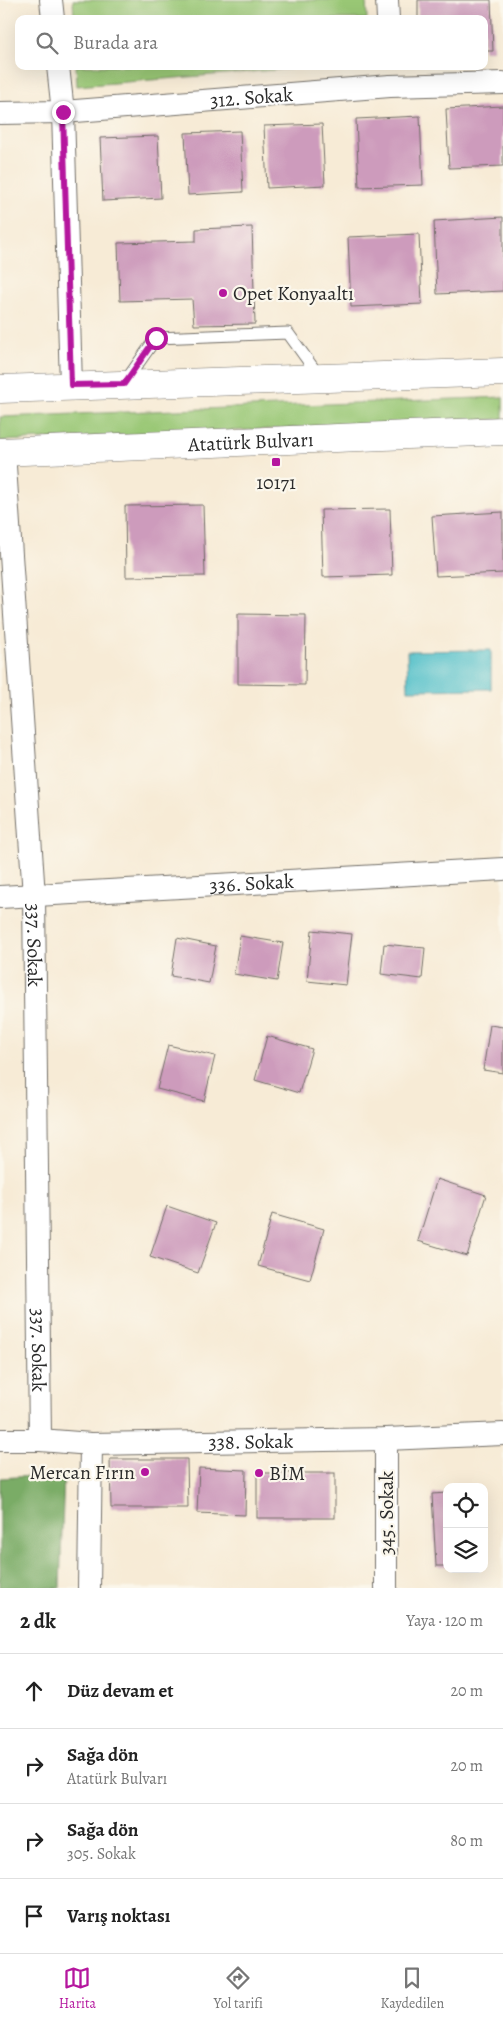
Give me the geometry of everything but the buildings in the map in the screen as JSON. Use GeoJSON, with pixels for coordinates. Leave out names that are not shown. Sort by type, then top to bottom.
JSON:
{"type":"FeatureCollection","features":[{"type":"Feature","properties":{"kind":"main road"},"geometry":{"type":"LineString","coordinates":[[0,389],[71,385],[503,372]]}},
{"type":"Feature","properties":{"kind":"main road","name":"Atatürk Bulvarı"},"geometry":{"type":"LineString","coordinates":[[2,451],[503,431]]}},
{"type":"Feature","properties":{"kind":"street"},"geometry":{"type":"LineString","coordinates":[[51,0],[53,15]]}},
{"type":"Feature","properties":{"kind":"street"},"geometry":{"type":"LineString","coordinates":[[387,0],[388,15]]}},
{"type":"Feature","properties":{"kind":"street"},"geometry":{"type":"LineString","coordinates":[[58,70],[63,112],[71,385]]}},
{"type":"Feature","properties":{"kind":"street","name":"312. Sokak"},"geometry":{"type":"LineString","coordinates":[[0,113],[63,112],[390,76],[503,83]]}},
{"type":"Feature","properties":{"kind":"street","name":"337. Sokak"},"geometry":{"type":"LineString","coordinates":[[2,451],[34,896],[40,1440]]}},
{"type":"Feature","properties":{"kind":"street","name":"336. Sokak"},"geometry":{"type":"LineString","coordinates":[[0,896],[34,896],[503,869]]}},
{"type":"Feature","properties":{"kind":"street","name":"338. Sokak"},"geometry":{"type":"LineString","coordinates":[[0,1440],[40,1440],[90,1444],[386,1439],[503,1434]]}},
{"type":"Feature","properties":{"kind":"street","name":"345. Sokak"},"geometry":{"type":"LineString","coordinates":[[386,1439],[386,1588]]}},
{"type":"Feature","properties":{"kind":"street"},"geometry":{"type":"LineString","coordinates":[[89,1588],[90,1444]]}},
{"type":"Feature","properties":{"kind":"lane"},"geometry":{"type":"LineString","coordinates":[[124,384],[156,338],[288,333],[320,377]]}},
{"type":"Feature","properties":{"kind":"green space"},"geometry":{"type":"Polygon","coordinates":[[[73,0],[366,0],[367,15],[74,15],[73,0]]]}},
{"type":"Feature","properties":{"kind":"green space"},"geometry":{"type":"Polygon","coordinates":[[[76,70],[275,70],[77,86],[76,70]]]}},
{"type":"Feature","properties":{"kind":"green space"},"geometry":{"type":"Polygon","coordinates":[[[503,397],[503,419],[0,441],[0,417],[503,397]]]}},
{"type":"Feature","properties":{"kind":"green space"},"geometry":{"type":"Polygon","coordinates":[[[64,1474],[60,1588],[0,1588],[0,1478],[64,1474]]]}},
{"type":"Feature","properties":{"kind":"water"},"geometry":{"type":"Polygon","coordinates":[[[491,650],[491,689],[408,690],[407,651],[491,650]]]}},
{"type":"Feature","properties":{"kind":"place","name":"Opet Konyaaltı"},"geometry":{"type":"Point","coordinates":[223,293]}},
{"type":"Feature","properties":{"kind":"place","name":"10171"},"geometry":{"type":"Point","coordinates":[276,462]}},
{"type":"Feature","properties":{"kind":"place","name":"Mercan Fırın"},"geometry":{"type":"Point","coordinates":[145,1472]}},
{"type":"Feature","properties":{"kind":"place","name":"BİM"},"geometry":{"type":"Point","coordinates":[259,1473]}},
{"type":"Feature","properties":{"kind":"route"},"geometry":{"type":"LineString","coordinates":[[63,112],[71,385],[124,384],[156,338]]}}]}
